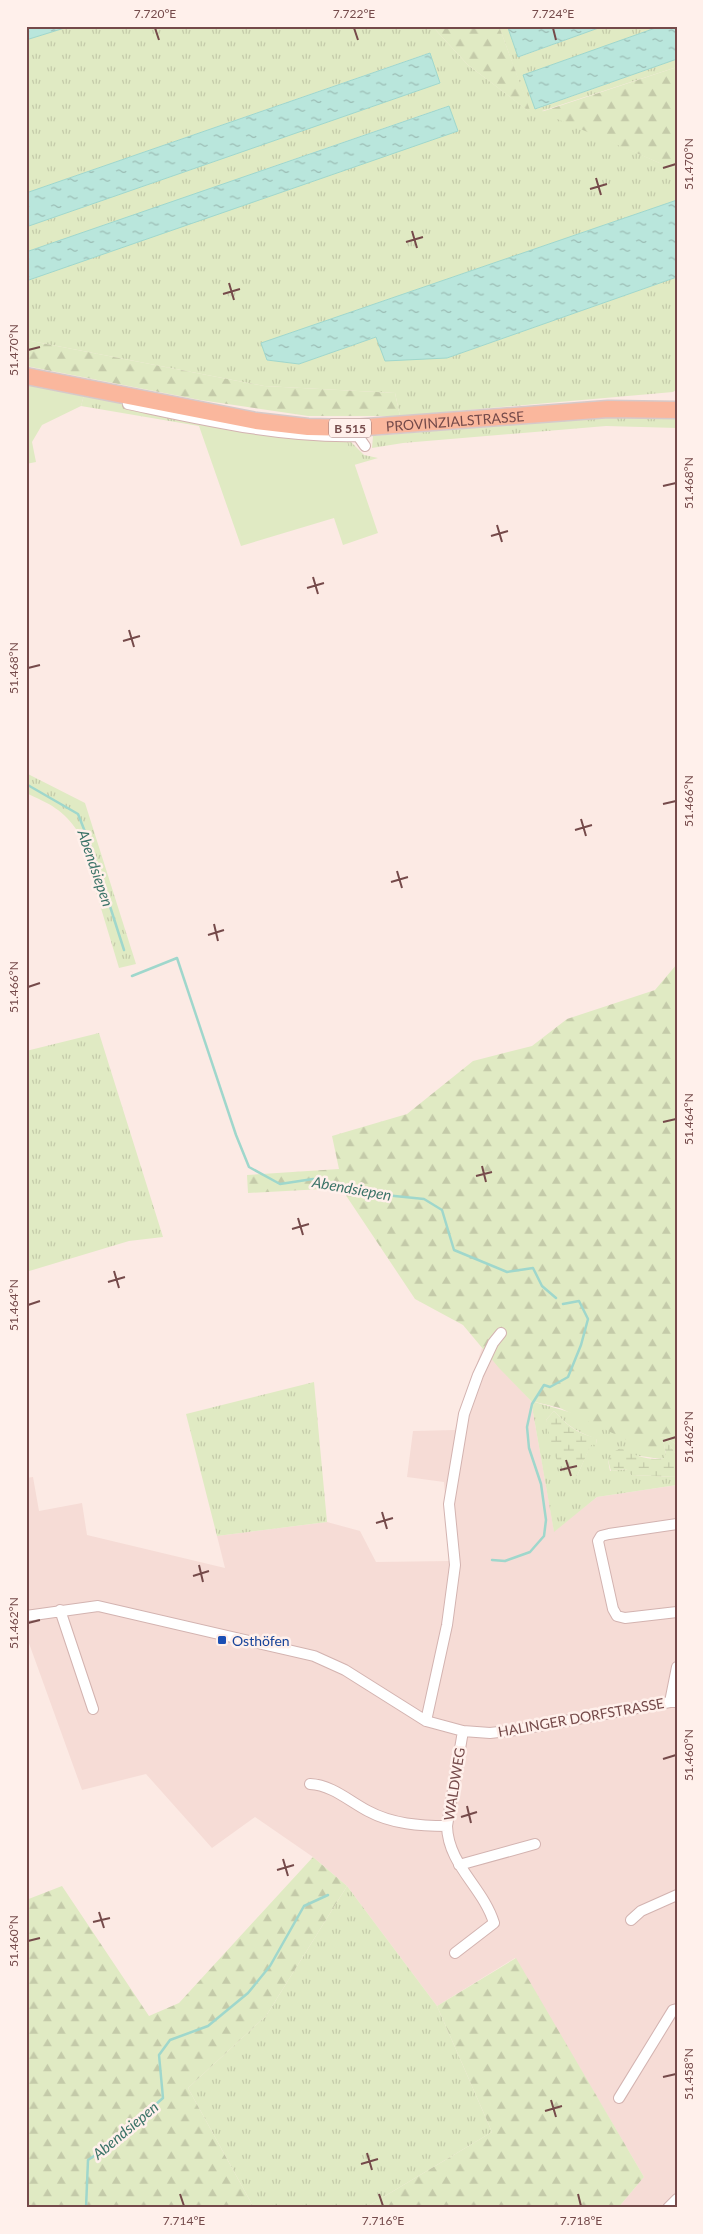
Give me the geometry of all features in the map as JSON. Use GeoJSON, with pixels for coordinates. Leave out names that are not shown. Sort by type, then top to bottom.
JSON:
{"type":"FeatureCollection","features":[{"type":"Feature","properties":{"kind":"main road","name":"PROVINZIALSTRASSE"},"geometry":{"type":"LineString","coordinates":[[26,376],[256,421],[308,427],[354,428],[608,409],[677,410]]}},
{"type":"Feature","properties":{"kind":"street"},"geometry":{"type":"LineString","coordinates":[[26,384],[258,430],[305,435],[358,436],[365,446]]}},
{"type":"Feature","properties":{"kind":"street"},"geometry":{"type":"LineString","coordinates":[[426,1721],[448,1625],[455,1565],[449,1504],[464,1414],[492,1343],[501,1333]]}},
{"type":"Feature","properties":{"kind":"street"},"geometry":{"type":"LineString","coordinates":[[676,1526],[609,1534],[601,1536],[598,1540],[613,1609],[617,1616],[626,1618],[677,1612]]}},
{"type":"Feature","properties":{"kind":"street","name":"HALINGER DORFSTRASSE"},"geometry":{"type":"LineString","coordinates":[[26,1616],[98,1606],[314,1656],[345,1670],[426,1721],[463,1731],[490,1733],[516,1730],[673,1702]]}},
{"type":"Feature","properties":{"kind":"street"},"geometry":{"type":"LineString","coordinates":[[60,1610],[94,1709]]}},
{"type":"Feature","properties":{"kind":"street"},"geometry":{"type":"LineString","coordinates":[[673,1702],[677,1667]]}},
{"type":"Feature","properties":{"kind":"street","name":"WALDWEG"},"geometry":{"type":"LineString","coordinates":[[455,1953],[494,1923],[491,1910],[459,1865],[447,1839],[447,1826],[463,1731]]}},
{"type":"Feature","properties":{"kind":"street"},"geometry":{"type":"LineString","coordinates":[[310,1784],[323,1784],[369,1812],[386,1819],[423,1826],[447,1826]]}},
{"type":"Feature","properties":{"kind":"street"},"geometry":{"type":"LineString","coordinates":[[459,1865],[535,1844]]}},
{"type":"Feature","properties":{"kind":"street"},"geometry":{"type":"LineString","coordinates":[[631,1920],[641,1911],[677,1895]]}},
{"type":"Feature","properties":{"kind":"street"},"geometry":{"type":"LineString","coordinates":[[619,2098],[673,2010],[677,2009]]}},
{"type":"Feature","properties":{"kind":"street"},"geometry":{"type":"LineString","coordinates":[[668,2208],[677,2199]]}},
{"type":"Feature","properties":{"kind":"shaded area"},"geometry":{"type":"Polygon","coordinates":[[[482,1348],[531,1401],[554,1531],[597,1497],[677,1485],[677,2208],[618,2208],[644,2177],[515,1958],[437,2006],[347,1886],[313,1857],[255,1817],[212,1848],[146,1774],[82,1790],[26,1635],[26,1478],[33,1477],[39,1511],[82,1503],[87,1535],[225,1568],[217,1536],[327,1522],[360,1531],[376,1562],[450,1561],[444,1482],[407,1477],[413,1431],[455,1430],[482,1348]]]}},
{"type":"Feature","properties":{"kind":"green space"},"geometry":{"type":"Polygon","coordinates":[[[71,26],[432,26],[468,65],[530,112],[499,26],[513,26],[508,28],[519,57],[604,26],[661,26],[523,75],[536,109],[677,59],[677,67],[542,111],[671,168],[677,166],[677,200],[261,343],[267,360],[299,364],[376,337],[447,358],[677,277],[677,389],[673,392],[400,416],[395,393],[264,386],[26,340],[26,281],[457,131],[448,106],[26,252],[26,227],[440,83],[429,53],[26,193],[26,40],[71,26]]]}},
{"type":"Feature","properties":{"kind":"green space"},"geometry":{"type":"Polygon","coordinates":[[[432,26],[499,26],[531,113],[468,65],[432,26]]]}},
{"type":"Feature","properties":{"kind":"green space"},"geometry":{"type":"Polygon","coordinates":[[[677,67],[677,166],[671,168],[541,112],[677,67]]]}},
{"type":"Feature","properties":{"kind":"green space"},"geometry":{"type":"Polygon","coordinates":[[[26,340],[264,386],[395,393],[400,416],[308,416],[200,400],[26,366],[26,340]]]}},
{"type":"Feature","properties":{"kind":"green space"},"geometry":{"type":"Polygon","coordinates":[[[26,383],[84,395],[81,406],[42,425],[32,442],[36,462],[26,464],[26,383]]]}},
{"type":"Feature","properties":{"kind":"green space"},"geometry":{"type":"Polygon","coordinates":[[[84,395],[200,419],[199,426],[81,406],[84,395]]]}},
{"type":"Feature","properties":{"kind":"green space"},"geometry":{"type":"Polygon","coordinates":[[[605,417],[677,417],[677,428],[606,426],[403,443],[372,448],[373,436],[605,417]]]}},
{"type":"Feature","properties":{"kind":"green space"},"geometry":{"type":"Polygon","coordinates":[[[200,419],[345,436],[378,533],[343,545],[334,518],[241,546],[199,426],[200,419]]]}},
{"type":"Feature","properties":{"kind":"green space"},"geometry":{"type":"Polygon","coordinates":[[[345,436],[364,455],[378,458],[354,465],[345,436]]]}},
{"type":"Feature","properties":{"kind":"green space"},"geometry":{"type":"Polygon","coordinates":[[[26,773],[85,803],[136,964],[119,968],[78,832],[73,824],[56,808],[26,793],[26,773]]]}},
{"type":"Feature","properties":{"kind":"green space"},"geometry":{"type":"Polygon","coordinates":[[[677,964],[677,1445],[665,1437],[660,1438],[660,1444],[654,1453],[560,1408],[531,1401],[499,1368],[463,1325],[415,1299],[341,1188],[248,1193],[247,1175],[339,1169],[332,1136],[407,1114],[473,1061],[532,1046],[567,1019],[655,990],[677,964]]]}},
{"type":"Feature","properties":{"kind":"green space"},"geometry":{"type":"Polygon","coordinates":[[[99,1033],[163,1237],[129,1241],[26,1272],[26,1051],[99,1033]]]}},
{"type":"Feature","properties":{"kind":"green space"},"geometry":{"type":"Polygon","coordinates":[[[314,1382],[327,1522],[217,1536],[186,1414],[314,1382]]]}},
{"type":"Feature","properties":{"kind":"green space"},"geometry":{"type":"Polygon","coordinates":[[[531,1401],[659,1438],[665,1437],[677,1445],[677,1456],[666,1439],[663,1440],[665,1458],[630,1456],[608,1460],[610,1471],[628,1469],[631,1475],[677,1477],[677,1485],[597,1497],[554,1532],[531,1401]],[[554,1411],[546,1420],[577,1476],[591,1444],[596,1444],[597,1439],[569,1425],[554,1411]]]}},
{"type":"Feature","properties":{"kind":"green space"},"geometry":{"type":"Polygon","coordinates":[[[554,1411],[573,1428],[583,1434],[597,1438],[596,1445],[591,1445],[577,1476],[562,1467],[554,1454],[546,1420],[554,1411]]]}},
{"type":"Feature","properties":{"kind":"green space"},"geometry":{"type":"Polygon","coordinates":[[[666,1439],[677,1456],[677,1477],[631,1475],[627,1469],[611,1471],[608,1460],[615,1451],[621,1448],[642,1457],[664,1458],[666,1454],[663,1440],[666,1439]]]}},
{"type":"Feature","properties":{"kind":"green space"},"geometry":{"type":"Polygon","coordinates":[[[313,1857],[347,1886],[266,2016],[188,2088],[254,2208],[26,2208],[26,1900],[62,1886],[149,2016],[179,2003],[313,1857]]]}},
{"type":"Feature","properties":{"kind":"green space"},"geometry":{"type":"Polygon","coordinates":[[[347,1886],[437,2006],[492,2132],[365,2208],[254,2208],[188,2088],[266,2016],[347,1886]]]}},
{"type":"Feature","properties":{"kind":"green space"},"geometry":{"type":"Polygon","coordinates":[[[516,1958],[644,2177],[618,2208],[365,2208],[492,2132],[437,2006],[516,1958]]]}},
{"type":"Feature","properties":{"kind":"water"},"geometry":{"type":"Polygon","coordinates":[[[26,26],[71,26],[26,40],[26,26]]]}},
{"type":"Feature","properties":{"kind":"water"},"geometry":{"type":"Polygon","coordinates":[[[513,26],[604,26],[518,57],[508,28],[513,26]]]}},
{"type":"Feature","properties":{"kind":"water"},"geometry":{"type":"Polygon","coordinates":[[[661,26],[677,26],[677,59],[535,109],[523,75],[661,26]]]}},
{"type":"Feature","properties":{"kind":"water"},"geometry":{"type":"Polygon","coordinates":[[[430,53],[440,83],[26,227],[26,193],[430,53]]]}},
{"type":"Feature","properties":{"kind":"water"},"geometry":{"type":"Polygon","coordinates":[[[449,106],[458,131],[26,281],[26,252],[449,106]]]}},
{"type":"Feature","properties":{"kind":"water"},"geometry":{"type":"Polygon","coordinates":[[[677,200],[677,277],[447,358],[385,361],[376,337],[299,364],[267,360],[261,343],[677,200]]]}},
{"type":"Feature","properties":{"kind":"waterway","name":"Abendsiepen"},"geometry":{"type":"LineString","coordinates":[[26,784],[78,814],[91,847],[124,950]]}},
{"type":"Feature","properties":{"kind":"waterway","name":"Abendsiepen"},"geometry":{"type":"LineString","coordinates":[[132,976],[177,958],[236,1135],[249,1167],[280,1184],[313,1179],[385,1195],[424,1199],[442,1210],[454,1250],[507,1272],[533,1268],[542,1286],[556,1298]]}},
{"type":"Feature","properties":{"kind":"waterway","name":"Abendsiepen"},"geometry":{"type":"LineString","coordinates":[[492,1560],[505,1561],[530,1552],[544,1536],[546,1520],[541,1484],[529,1448],[527,1427],[532,1404],[544,1385],[550,1387],[568,1377],[581,1345],[588,1319],[579,1301],[563,1304]]}},
{"type":"Feature","properties":{"kind":"waterway","name":"Abendsiepen"},"geometry":{"type":"LineString","coordinates":[[86,2208],[88,2160],[109,2146],[163,2098],[159,2055],[170,2040],[208,2026],[248,1993],[270,1966],[304,1906],[328,1895]]}},
{"type":"Feature","properties":{"kind":"place","name":"Osthöfen"},"geometry":{"type":"Point","coordinates":[222,1640]}}]}
